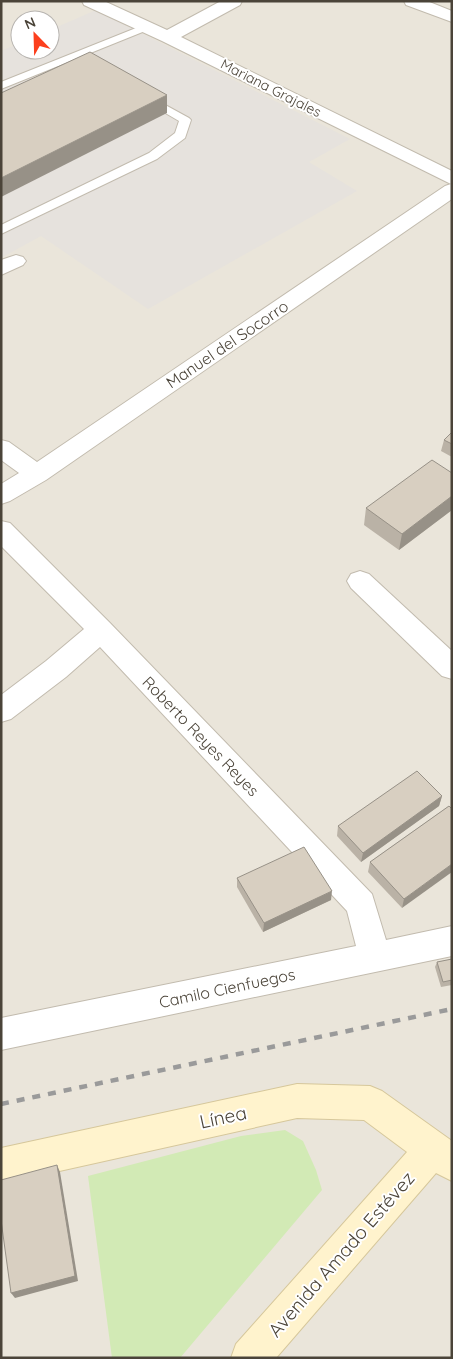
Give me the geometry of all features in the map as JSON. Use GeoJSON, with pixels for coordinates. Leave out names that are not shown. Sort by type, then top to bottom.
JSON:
{"type":"FeatureCollection","features":[{"type":"Feature","properties":{"kind":"main road","name":"Línea"},"geometry":{"type":"LineString","coordinates":[[1,1166],[298,1101],[370,1104],[442,1156]]}},
{"type":"Feature","properties":{"kind":"main road","name":"Avenida Amado Estévez"},"geometry":{"type":"LineString","coordinates":[[250,1358],[442,1156]]}},
{"type":"Feature","properties":{"kind":"street","name":"Mariana Grajales"},"geometry":{"type":"LineString","coordinates":[[90,1],[168,37],[452,179]]}},
{"type":"Feature","properties":{"kind":"street"},"geometry":{"type":"LineString","coordinates":[[168,37],[234,1]]}},
{"type":"Feature","properties":{"kind":"street"},"geometry":{"type":"LineString","coordinates":[[412,1],[452,17]]}},
{"type":"Feature","properties":{"kind":"street","name":"Manuel del Socorro"},"geometry":{"type":"LineString","coordinates":[[1,495],[37,474],[452,190]]}},
{"type":"Feature","properties":{"kind":"street"},"geometry":{"type":"LineString","coordinates":[[1,448],[37,474]]}},
{"type":"Feature","properties":{"kind":"street","name":"Roberto Reyes Reyes"},"geometry":{"type":"LineString","coordinates":[[1,530],[101,630],[361,904],[374,957]]}},
{"type":"Feature","properties":{"kind":"street"},"geometry":{"type":"LineString","coordinates":[[360,581],[452,668]]}},
{"type":"Feature","properties":{"kind":"street"},"geometry":{"type":"LineString","coordinates":[[1,710],[56,669],[101,630]]}},
{"type":"Feature","properties":{"kind":"street","name":"Camilo Cienfuegos"},"geometry":{"type":"LineString","coordinates":[[1,1034],[452,941]]}},
{"type":"Feature","properties":{"kind":"lane"},"geometry":{"type":"LineString","coordinates":[[1,86],[146,27]]}},
{"type":"Feature","properties":{"kind":"lane"},"geometry":{"type":"LineString","coordinates":[[75,56],[92,66]]}},
{"type":"Feature","properties":{"kind":"lane"},"geometry":{"type":"LineString","coordinates":[[1,230],[154,156],[181,135],[185,120],[134,90]]}},
{"type":"Feature","properties":{"kind":"shaded area"},"geometry":{"type":"Polygon","coordinates":[[[1,1],[452,1],[452,1358],[1,1358],[1,1]]]}},
{"type":"Feature","properties":{"kind":"shaded area"},"geometry":{"type":"Polygon","coordinates":[[[96,10],[350,139],[309,162],[357,191],[148,309],[41,236],[1,258],[1,51],[10,47],[10,60],[60,60],[60,26],[96,10]]]}},
{"type":"Feature","properties":{"kind":"green space"},"geometry":{"type":"Polygon","coordinates":[[[285,1130],[303,1141],[316,1170],[322,1190],[180,1358],[112,1358],[88,1176],[241,1136],[285,1130]]]}},
{"type":"Feature","properties":{"kind":"building"},"geometry":{"type":"Polygon","coordinates":[[[90,52],[167,95],[1,178],[1,93],[90,52]]]}},
{"type":"Feature","properties":{"kind":"building"},"geometry":{"type":"Polygon","coordinates":[[[452,432],[452,444],[444,440],[452,432]]]}},
{"type":"Feature","properties":{"kind":"building"},"geometry":{"type":"Polygon","coordinates":[[[432,460],[452,473],[452,496],[402,534],[366,508],[432,460]]]}},
{"type":"Feature","properties":{"kind":"building"},"geometry":{"type":"Polygon","coordinates":[[[417,771],[442,796],[363,853],[338,826],[417,771]]]}},
{"type":"Feature","properties":{"kind":"building"},"geometry":{"type":"Polygon","coordinates":[[[449,806],[452,809],[452,864],[404,899],[370,862],[449,806]]]}},
{"type":"Feature","properties":{"kind":"building"},"geometry":{"type":"Polygon","coordinates":[[[304,847],[332,891],[264,923],[237,878],[304,847]]]}},
{"type":"Feature","properties":{"kind":"building"},"geometry":{"type":"Polygon","coordinates":[[[452,959],[452,980],[443,982],[437,962],[452,959]]]}},
{"type":"Feature","properties":{"kind":"building"},"geometry":{"type":"Polygon","coordinates":[[[57,1165],[75,1276],[11,1293],[1,1220],[1,1180],[57,1165]]]}},
{"type":"Feature","properties":{"kind":"railway"},"geometry":{"type":"LineString","coordinates":[[1,1104],[452,1009]]}}]}
